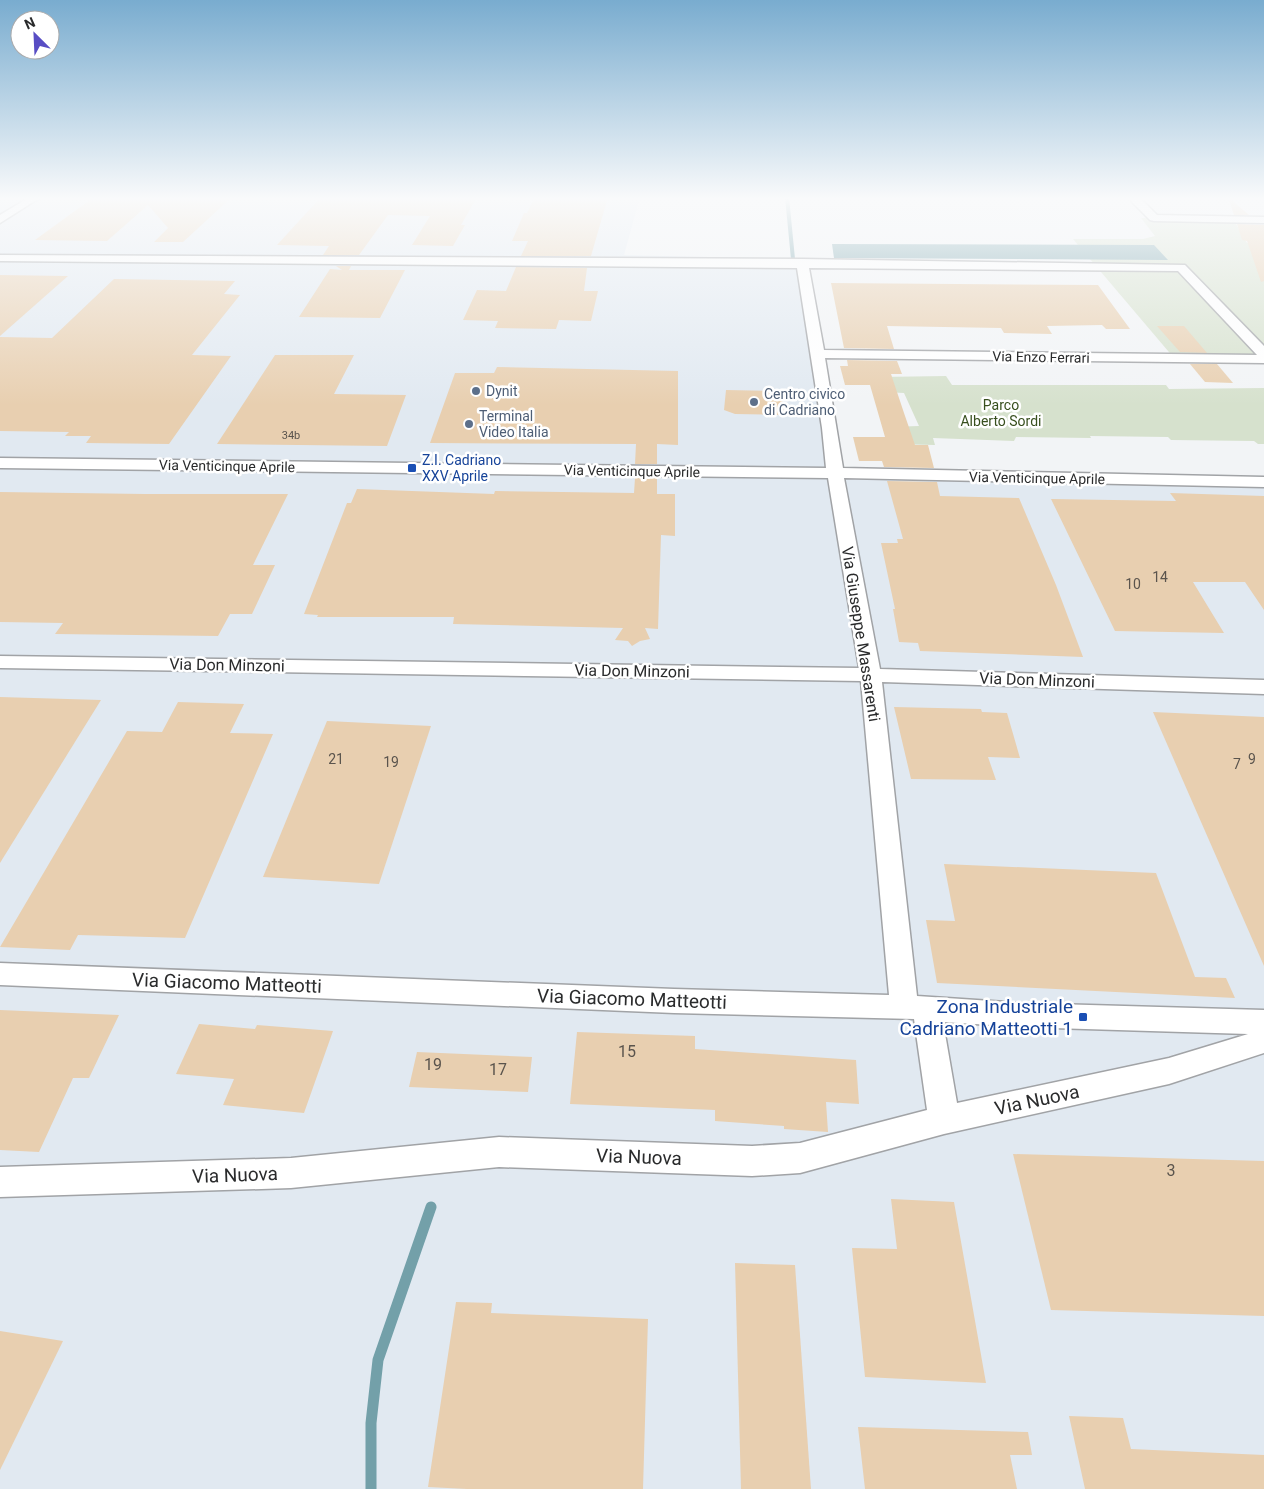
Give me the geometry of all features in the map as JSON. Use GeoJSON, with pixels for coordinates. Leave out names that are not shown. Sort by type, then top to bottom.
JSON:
{"type":"FeatureCollection","features":[{"type":"Feature","properties":{"kind":"street","name":"Via Giuseppe Massarenti"},"geometry":{"type":"LineString","coordinates":[[803,266],[818,354],[835,473],[871,675],[915,1008],[944,1120]]}},
{"type":"Feature","properties":{"kind":"street"},"geometry":{"type":"LineString","coordinates":[[1132,266],[1181,267],[1264,354]]}},
{"type":"Feature","properties":{"kind":"street","name":"Via Enzo Ferrari"},"geometry":{"type":"LineString","coordinates":[[818,354],[1264,359]]}},
{"type":"Feature","properties":{"kind":"street","name":"Via Venticinque Aprile"},"geometry":{"type":"LineString","coordinates":[[0,463],[835,473],[1264,482]]}},
{"type":"Feature","properties":{"kind":"street","name":"Via Don Minzoni"},"geometry":{"type":"LineString","coordinates":[[0,662],[871,675],[1264,687]]}},
{"type":"Feature","properties":{"kind":"street","name":"Via Giacomo Matteotti"},"geometry":{"type":"LineString","coordinates":[[0,974],[674,1001],[915,1008],[1020,1015],[1264,1022]]}},
{"type":"Feature","properties":{"kind":"street","name":"Via Nuova"},"geometry":{"type":"LineString","coordinates":[[0,1182],[291,1173],[500,1152],[752,1161],[800,1158],[944,1120],[1169,1071],[1264,1041]]}},
{"type":"Feature","properties":{"kind":"shaded area"},"geometry":{"type":"Polygon","coordinates":[[[0,266],[799,266],[804,269],[837,477],[1264,476],[1264,1489],[0,1489],[0,266]]]}},
{"type":"Feature","properties":{"kind":"green space"},"geometry":{"type":"Polygon","coordinates":[[[1096,266],[1264,266],[1264,360],[1174,358],[1096,266]]]}},
{"type":"Feature","properties":{"kind":"green space","name":"Parco Alberto Sordi"},"geometry":{"type":"Polygon","coordinates":[[[946,376],[952,385],[1166,385],[1169,389],[1264,388],[1264,444],[1258,444],[1254,441],[1171,440],[1168,437],[1090,436],[1091,438],[1016,437],[1014,441],[933,438],[935,445],[892,444],[889,427],[919,426],[904,393],[884,392],[879,377],[946,376]]]}},
{"type":"Feature","properties":{"kind":"building"},"geometry":{"type":"Polygon","coordinates":[[[337,266],[351,266],[349,270],[405,270],[380,318],[299,317],[330,269],[342,270],[337,266]]]}},
{"type":"Feature","properties":{"kind":"building"},"geometry":{"type":"Polygon","coordinates":[[[1256,266],[1264,266],[1264,281],[1261,282],[1256,266]]]}},
{"type":"Feature","properties":{"kind":"building"},"geometry":{"type":"Polygon","coordinates":[[[516,267],[587,268],[584,291],[598,291],[591,321],[559,320],[556,329],[495,328],[498,321],[463,320],[477,290],[506,291],[516,267]]]}},
{"type":"Feature","properties":{"kind":"building"},"geometry":{"type":"Polygon","coordinates":[[[0,275],[68,276],[0,336],[0,275]]]}},
{"type":"Feature","properties":{"kind":"building"},"geometry":{"type":"Polygon","coordinates":[[[114,279],[235,281],[224,294],[240,295],[192,355],[231,356],[169,444],[86,443],[91,436],[65,436],[69,432],[0,431],[0,337],[52,338],[114,279]]]}},
{"type":"Feature","properties":{"kind":"building"},"geometry":{"type":"Polygon","coordinates":[[[831,283],[1098,285],[1130,329],[1106,329],[1102,325],[1047,326],[1052,334],[1004,333],[1001,328],[887,326],[894,349],[844,348],[831,283]]]}},
{"type":"Feature","properties":{"kind":"building"},"geometry":{"type":"Polygon","coordinates":[[[1157,326],[1184,326],[1207,353],[1180,352],[1157,326]]]}},
{"type":"Feature","properties":{"kind":"building"},"geometry":{"type":"Polygon","coordinates":[[[275,355],[354,355],[334,394],[406,395],[387,446],[217,444],[275,355]]]}},
{"type":"Feature","properties":{"kind":"building"},"geometry":{"type":"Polygon","coordinates":[[[847,360],[897,361],[902,374],[891,374],[915,445],[928,445],[934,468],[884,467],[882,461],[859,461],[853,437],[885,437],[870,385],[845,385],[840,366],[848,366],[847,360]]]}},
{"type":"Feature","properties":{"kind":"building"},"geometry":{"type":"Polygon","coordinates":[[[1190,364],[1217,364],[1233,383],[1205,382],[1190,364]]]}},
{"type":"Feature","properties":{"kind":"building"},"geometry":{"type":"Polygon","coordinates":[[[497,367],[678,371],[678,445],[657,444],[657,464],[635,464],[636,444],[430,443],[455,373],[494,373],[497,367]]]}},
{"type":"Feature","properties":{"kind":"building"},"geometry":{"type":"Polygon","coordinates":[[[726,390],[775,391],[782,396],[784,415],[735,414],[724,410],[726,390]]]}},
{"type":"Feature","properties":{"kind":"building"},"geometry":{"type":"Polygon","coordinates":[[[635,478],[657,478],[657,494],[675,494],[675,536],[661,535],[658,629],[645,628],[650,639],[640,641],[632,646],[628,641],[615,640],[623,628],[453,624],[454,617],[317,617],[318,615],[304,614],[347,503],[351,503],[357,489],[494,494],[495,491],[634,493],[635,478]]]}},
{"type":"Feature","properties":{"kind":"building"},"geometry":{"type":"Polygon","coordinates":[[[887,481],[937,482],[940,496],[1019,498],[1056,585],[1083,657],[920,651],[918,643],[899,642],[893,609],[895,609],[881,543],[898,543],[897,539],[903,539],[887,481]]]}},
{"type":"Feature","properties":{"kind":"building"},"geometry":{"type":"Polygon","coordinates":[[[0,492],[288,494],[253,565],[275,565],[252,614],[230,614],[218,636],[55,634],[63,623],[0,622],[0,492]]]}},
{"type":"Feature","properties":{"kind":"building"},"geometry":{"type":"Polygon","coordinates":[[[1170,493],[1264,496],[1264,610],[1245,582],[1193,582],[1224,633],[1115,631],[1051,499],[1176,501],[1170,493]]]}},
{"type":"Feature","properties":{"kind":"building"},"geometry":{"type":"Polygon","coordinates":[[[0,697],[101,700],[0,863],[0,697]]]}},
{"type":"Feature","properties":{"kind":"building"},"geometry":{"type":"Polygon","coordinates":[[[178,702],[244,704],[230,733],[273,734],[185,938],[78,935],[70,950],[0,947],[127,731],[162,732],[178,702]]]}},
{"type":"Feature","properties":{"kind":"building"},"geometry":{"type":"Polygon","coordinates":[[[894,707],[981,709],[982,712],[1007,713],[1020,758],[988,757],[996,780],[911,779],[894,707]]]}},
{"type":"Feature","properties":{"kind":"building"},"geometry":{"type":"Polygon","coordinates":[[[1153,712],[1264,717],[1264,966],[1153,712]]]}},
{"type":"Feature","properties":{"kind":"building"},"geometry":{"type":"Polygon","coordinates":[[[327,721],[431,726],[379,884],[263,877],[327,721]]]}},
{"type":"Feature","properties":{"kind":"building"},"geometry":{"type":"Polygon","coordinates":[[[944,864],[1156,873],[1195,977],[1226,978],[1235,998],[937,983],[926,920],[955,921],[944,864]]]}},
{"type":"Feature","properties":{"kind":"building"},"geometry":{"type":"Polygon","coordinates":[[[0,1010],[119,1015],[89,1078],[73,1078],[39,1152],[0,1150],[0,1010]]]}},
{"type":"Feature","properties":{"kind":"building"},"geometry":{"type":"Polygon","coordinates":[[[199,1024],[255,1029],[257,1025],[333,1031],[304,1113],[223,1105],[234,1079],[176,1074],[199,1024]]]}},
{"type":"Feature","properties":{"kind":"building"},"geometry":{"type":"Polygon","coordinates":[[[577,1032],[695,1036],[695,1049],[856,1060],[859,1104],[826,1102],[828,1132],[784,1129],[784,1126],[715,1121],[715,1110],[570,1104],[577,1032]]]}},
{"type":"Feature","properties":{"kind":"building"},"geometry":{"type":"Polygon","coordinates":[[[417,1052],[532,1057],[528,1092],[409,1087],[417,1052]]]}},
{"type":"Feature","properties":{"kind":"building"},"geometry":{"type":"Polygon","coordinates":[[[1013,1154],[1264,1161],[1264,1316],[1051,1310],[1013,1154]]]}},
{"type":"Feature","properties":{"kind":"building"},"geometry":{"type":"Polygon","coordinates":[[[891,1199],[954,1202],[986,1383],[865,1377],[852,1248],[897,1249],[891,1199]]]}},
{"type":"Feature","properties":{"kind":"building"},"geometry":{"type":"Polygon","coordinates":[[[735,1263],[795,1265],[811,1489],[741,1489],[735,1263]]]}},
{"type":"Feature","properties":{"kind":"building"},"geometry":{"type":"Polygon","coordinates":[[[456,1302],[492,1303],[491,1313],[648,1319],[643,1489],[467,1489],[428,1487],[456,1302]]]}},
{"type":"Feature","properties":{"kind":"building"},"geometry":{"type":"Polygon","coordinates":[[[0,1331],[63,1341],[0,1470],[0,1331]]]}},
{"type":"Feature","properties":{"kind":"building"},"geometry":{"type":"Polygon","coordinates":[[[1069,1416],[1123,1418],[1131,1449],[1264,1455],[1264,1489],[1085,1489],[1069,1416]]]}},
{"type":"Feature","properties":{"kind":"building"},"geometry":{"type":"Polygon","coordinates":[[[858,1427],[1028,1432],[1032,1455],[1010,1455],[1017,1489],[865,1489],[858,1427]]]}},
{"type":"Feature","properties":{"kind":"waterway"},"geometry":{"type":"LineString","coordinates":[[371,1489],[371,1423],[378,1360],[431,1207]]}},
{"type":"Feature","properties":{"kind":"place","name":"Dynit"},"geometry":{"type":"Point","coordinates":[476,391]}},
{"type":"Feature","properties":{"kind":"place","name":"Centro civico di Cadriano"},"geometry":{"type":"Point","coordinates":[754,402]}},
{"type":"Feature","properties":{"kind":"place","name":"Terminal Video Italia"},"geometry":{"type":"Point","coordinates":[469,424]}},
{"type":"Feature","properties":{"kind":"place","name":"Z.I. Cadriano XXV Aprile"},"geometry":{"type":"Point","coordinates":[412,468]}},
{"type":"Feature","properties":{"kind":"place","name":"Zona Industriale Cadriano Matteotti 1"},"geometry":{"type":"Point","coordinates":[1083,1017]}}]}
